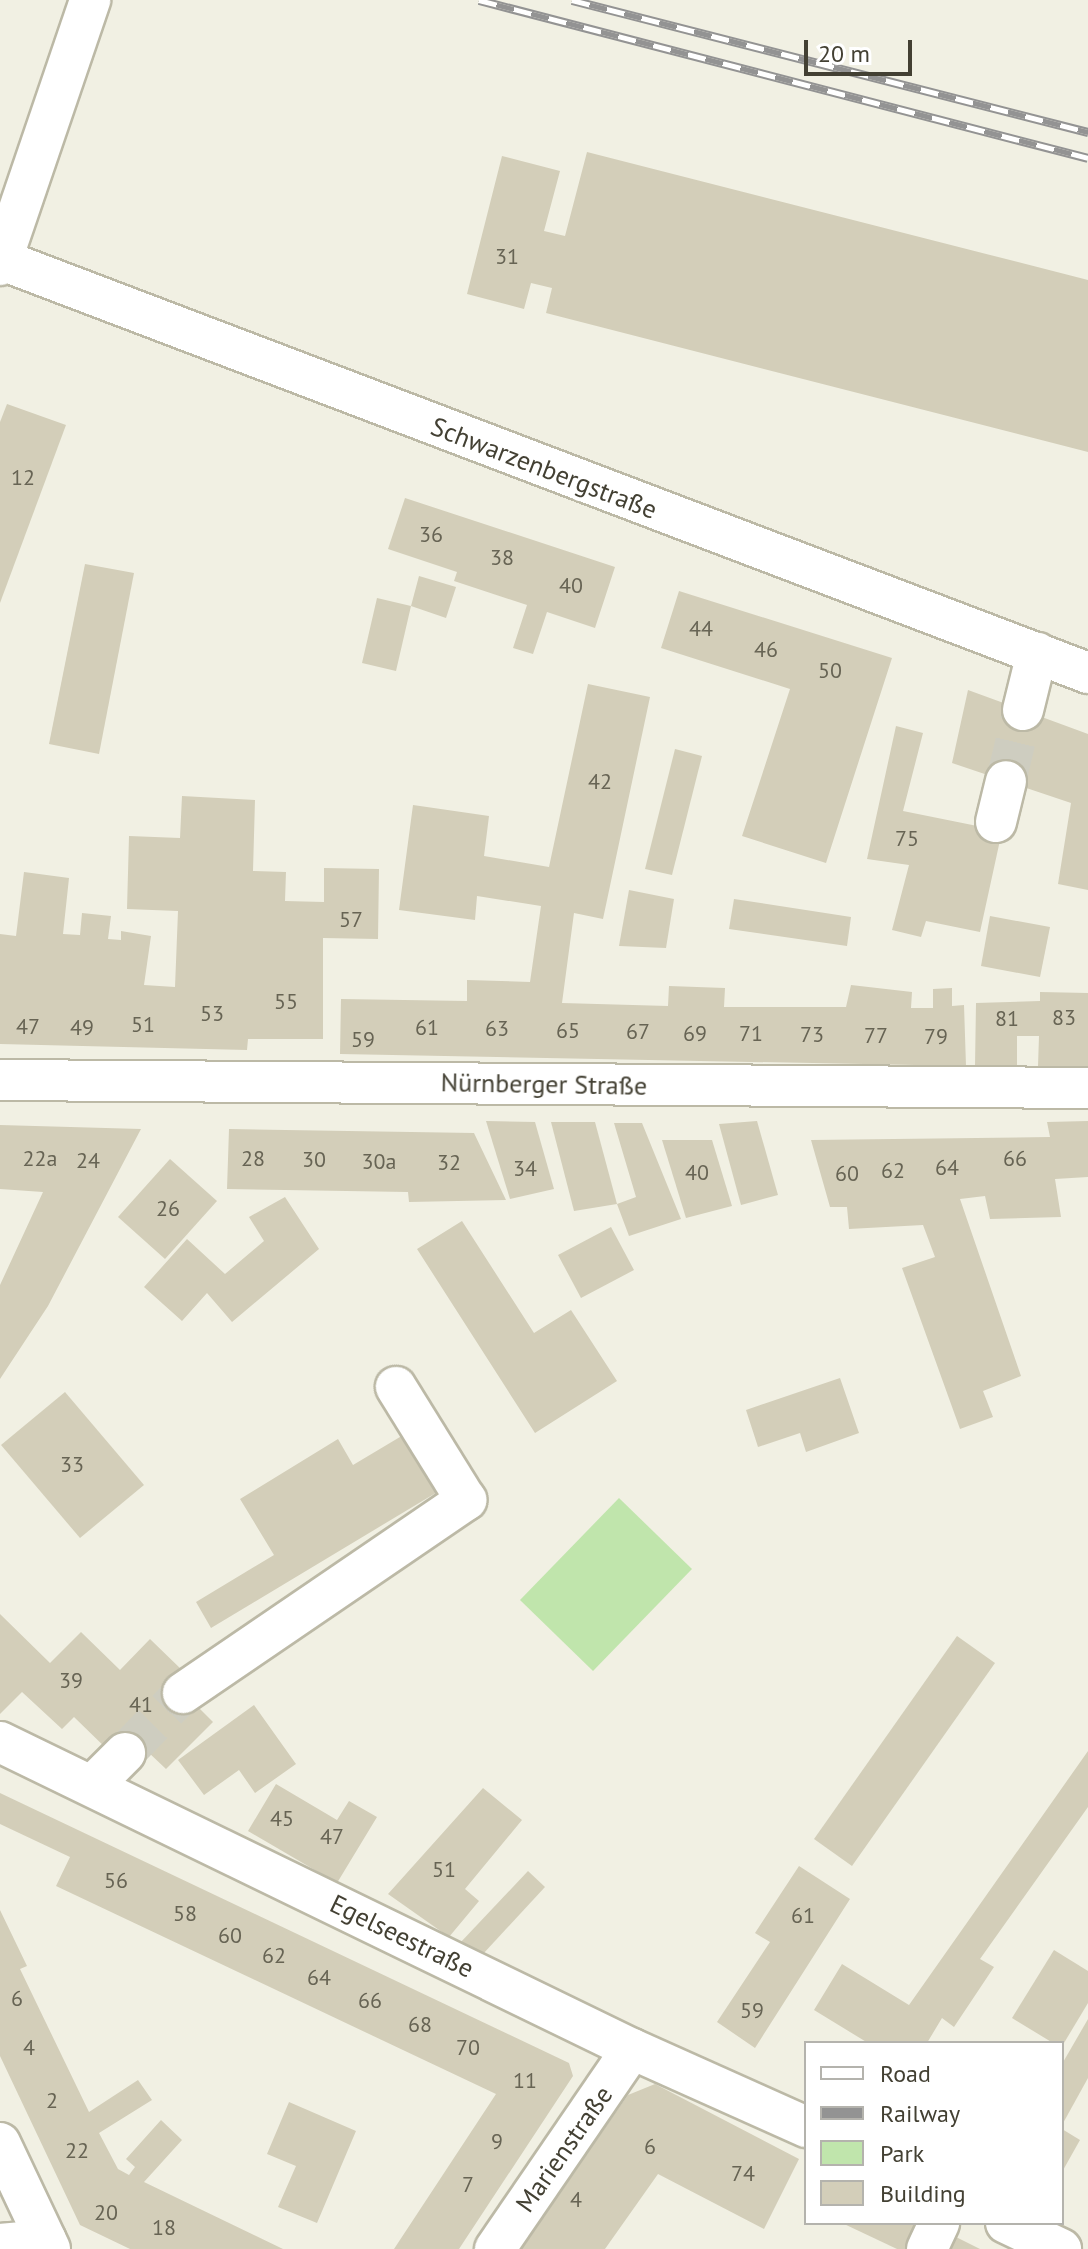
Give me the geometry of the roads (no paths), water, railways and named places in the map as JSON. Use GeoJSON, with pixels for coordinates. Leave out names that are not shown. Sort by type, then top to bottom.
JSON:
{"type":"FeatureCollection","features":[{"type":"Feature","properties":{"kind":"street"},"geometry":{"type":"LineString","coordinates":[[1,262],[33,158],[90,0]]}},
{"type":"Feature","properties":{"kind":"street","name":"Schwarzenbergstraße"},"geometry":{"type":"LineString","coordinates":[[1,262],[1088,673]]}},
{"type":"Feature","properties":{"kind":"street"},"geometry":{"type":"LineString","coordinates":[[1023,710],[1037,653]]}},
{"type":"Feature","properties":{"kind":"street"},"geometry":{"type":"LineString","coordinates":[[996,822],[1006,781]]}},
{"type":"Feature","properties":{"kind":"street","name":"Nürnberger Straße"},"geometry":{"type":"LineString","coordinates":[[0,1080],[1088,1088]]}},
{"type":"Feature","properties":{"kind":"street"},"geometry":{"type":"LineString","coordinates":[[183,1693],[466,1500],[396,1387]]}},
{"type":"Feature","properties":{"kind":"street","name":"Egelseestraße"},"geometry":{"type":"LineString","coordinates":[[0,1742],[94,1784],[632,2049],[804,2126]]}},
{"type":"Feature","properties":{"kind":"street"},"geometry":{"type":"LineString","coordinates":[[94,1784],[125,1753]]}},
{"type":"Feature","properties":{"kind":"street","name":"Marienstraße"},"geometry":{"type":"LineString","coordinates":[[495,2249],[632,2049]]}},
{"type":"Feature","properties":{"kind":"street"},"geometry":{"type":"LineString","coordinates":[[0,2143],[53,2246],[0,2244]]}},
{"type":"Feature","properties":{"kind":"street"},"geometry":{"type":"LineString","coordinates":[[927,2249],[938,2225]]}},
{"type":"Feature","properties":{"kind":"street"},"geometry":{"type":"LineString","coordinates":[[1010,2225],[1061,2249]]}},
{"type":"Feature","properties":{"kind":"tunnel"},"geometry":{"type":"LineString","coordinates":[[1006,781],[1023,710]]}},
{"type":"Feature","properties":{"kind":"tunnel"},"geometry":{"type":"LineString","coordinates":[[125,1753],[183,1693]]}},
{"type":"Feature","properties":{"kind":"railway"},"geometry":{"type":"LineString","coordinates":[[479,0],[1088,158]]}},
{"type":"Feature","properties":{"kind":"railway"},"geometry":{"type":"LineString","coordinates":[[572,0],[1088,132]]}}]}
